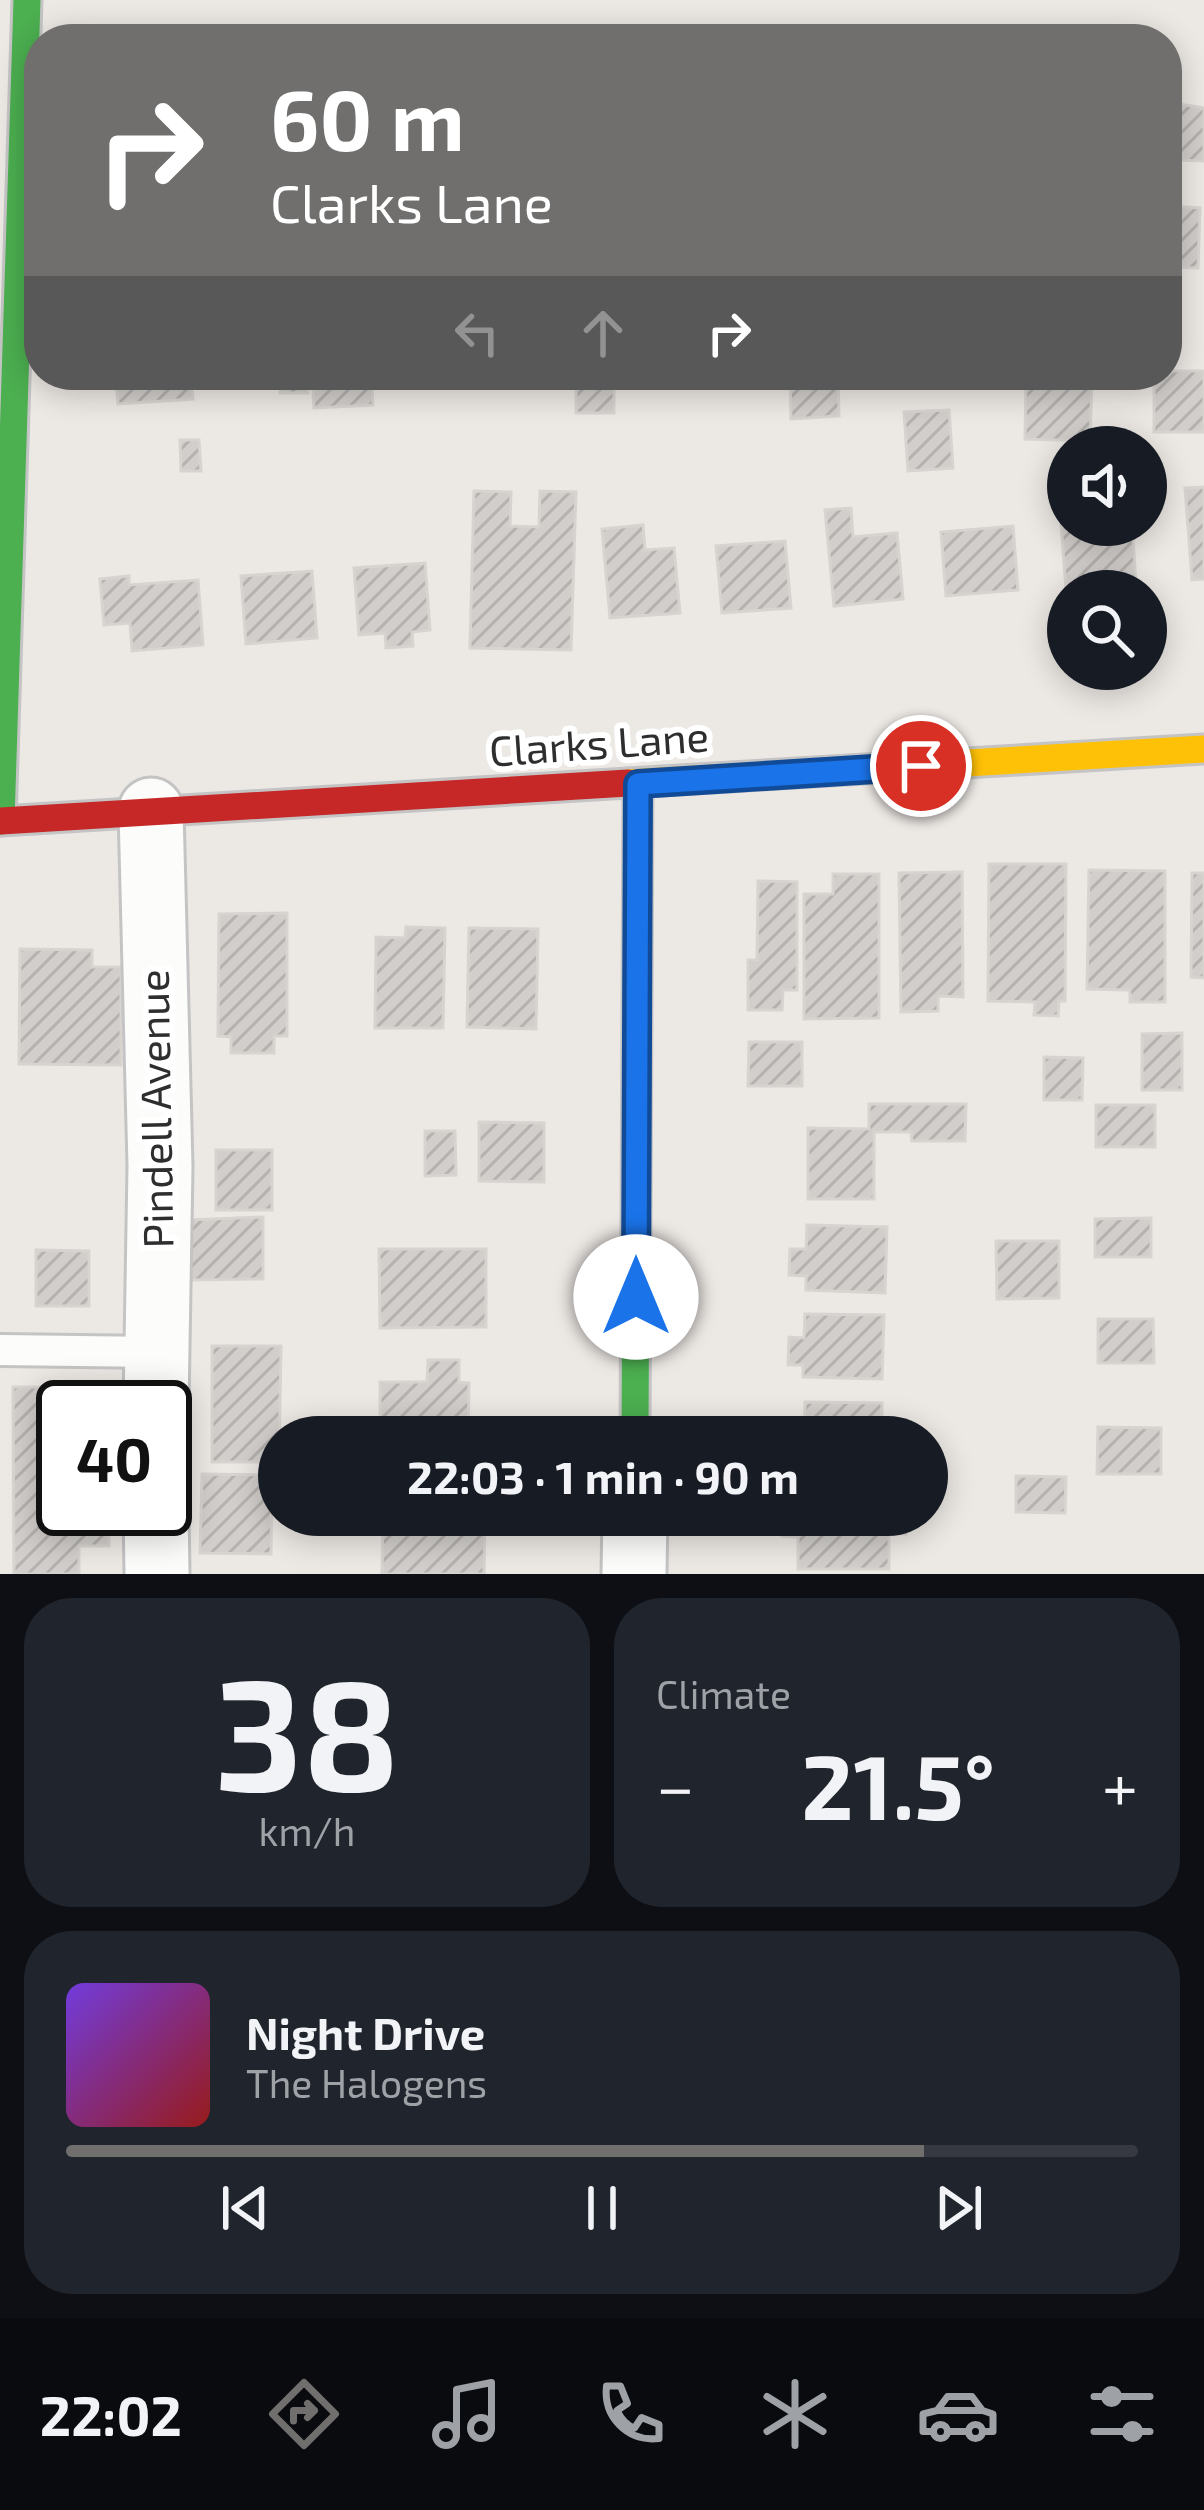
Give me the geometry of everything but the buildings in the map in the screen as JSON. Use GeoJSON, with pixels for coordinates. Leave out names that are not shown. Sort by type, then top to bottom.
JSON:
{"type":"FeatureCollection","features":[{"type":"Feature","properties":{"kind":"street"},"geometry":{"type":"LineString","coordinates":[[0,821],[24,91]]}},
{"type":"Feature","properties":{"kind":"street","name":"Clarks Lane"},"geometry":{"type":"LineString","coordinates":[[0,821],[1204,749]]}},
{"type":"Feature","properties":{"kind":"street"},"geometry":{"type":"LineString","coordinates":[[635,1416],[638,784]]}},
{"type":"Feature","properties":{"kind":"street","name":"Pindell Avenue"},"geometry":{"type":"LineString","coordinates":[[152,810],[160,1166],[156,1379]]}},
{"type":"Feature","properties":{"kind":"street"},"geometry":{"type":"LineString","coordinates":[[156,1536],[157,1574]]}},
{"type":"Feature","properties":{"kind":"street"},"geometry":{"type":"LineString","coordinates":[[634,1536],[634,1574]]}},
{"type":"Feature","properties":{"kind":"lane"},"geometry":{"type":"LineString","coordinates":[[0,1350],[156,1379]]}},
{"type":"Feature","properties":{"kind":"traffic: fast"},"geometry":{"type":"LineString","coordinates":[[26,24],[27,0]]}},
{"type":"Feature","properties":{"kind":"traffic: fast"},"geometry":{"type":"LineString","coordinates":[[1,821],[24,95]]}},
{"type":"Feature","properties":{"kind":"traffic: fast"},"geometry":{"type":"LineString","coordinates":[[635,1416],[638,784]]}},
{"type":"Feature","properties":{"kind":"traffic: slow"},"geometry":{"type":"LineString","coordinates":[[628,783],[1204,749]]}},
{"type":"Feature","properties":{"kind":"traffic: jam"},"geometry":{"type":"LineString","coordinates":[[1,821],[628,783]]}},
{"type":"Feature","properties":{"kind":"route"},"geometry":{"type":"LineString","coordinates":[[636,1297],[638,784],[921,766]]}}]}
